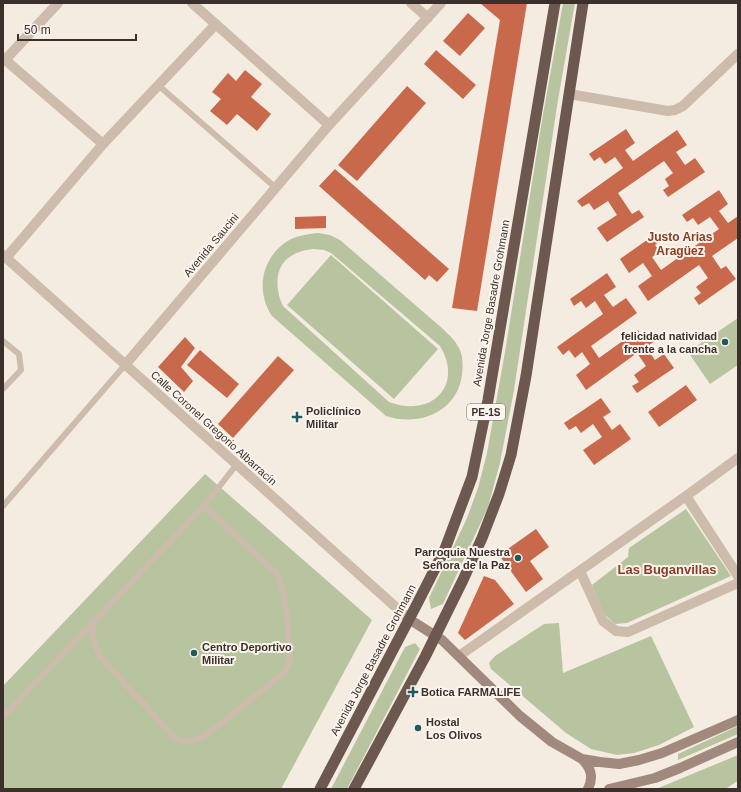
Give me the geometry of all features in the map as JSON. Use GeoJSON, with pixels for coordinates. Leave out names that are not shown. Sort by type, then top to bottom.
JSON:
{"type":"FeatureCollection","features":[{"type":"Feature","properties":{"kind":"highway","name":"Avenida Jorge Basadre Grohmann"},"geometry":{"type":"LineString","coordinates":[[320,789],[410,619],[445,549],[472,477],[488,400],[555,3]]}},
{"type":"Feature","properties":{"kind":"highway","name":"PE-1S"},"geometry":{"type":"LineString","coordinates":[[354,789],[436,636],[482,538],[499,494],[511,455],[526,376],[583,3]]}},
{"type":"Feature","properties":{"kind":"main road"},"geometry":{"type":"LineString","coordinates":[[410,619],[436,636],[459,656],[520,716],[547,738],[558,746],[582,759],[588,765],[592,775],[588,789]]}},
{"type":"Feature","properties":{"kind":"main road"},"geometry":{"type":"LineString","coordinates":[[582,759],[619,764],[639,760],[662,753],[738,720]]}},
{"type":"Feature","properties":{"kind":"main road"},"geometry":{"type":"LineString","coordinates":[[610,789],[655,778],[738,742]]}},
{"type":"Feature","properties":{"kind":"street"},"geometry":{"type":"LineString","coordinates":[[58,3],[4,59],[103,144]]}},
{"type":"Feature","properties":{"kind":"street"},"geometry":{"type":"LineString","coordinates":[[192,3],[329,125]]}},
{"type":"Feature","properties":{"kind":"street"},"geometry":{"type":"LineString","coordinates":[[411,3],[428,18]]}},
{"type":"Feature","properties":{"kind":"street","name":"Avenida Saucini"},"geometry":{"type":"LineString","coordinates":[[125,365],[329,125],[441,3]]}},
{"type":"Feature","properties":{"kind":"street"},"geometry":{"type":"LineString","coordinates":[[5,257],[103,144],[216,24]]}},
{"type":"Feature","properties":{"kind":"street"},"geometry":{"type":"LineString","coordinates":[[569,94],[668,111],[675,110],[683,106],[738,54]]}},
{"type":"Feature","properties":{"kind":"street","name":"Calle Coronel Gregorio Albarracín"},"geometry":{"type":"LineString","coordinates":[[5,257],[410,619]]}},
{"type":"Feature","properties":{"kind":"street"},"geometry":{"type":"LineString","coordinates":[[459,656],[738,458]]}},
{"type":"Feature","properties":{"kind":"street"},"geometry":{"type":"LineString","coordinates":[[686,496],[738,576]]}},
{"type":"Feature","properties":{"kind":"street"},"geometry":{"type":"LineString","coordinates":[[580,571],[602,621],[616,631],[628,632],[738,583]]}},
{"type":"Feature","properties":{"kind":"lane"},"geometry":{"type":"LineString","coordinates":[[158,85],[276,188]]}},
{"type":"Feature","properties":{"kind":"lane"},"geometry":{"type":"LineString","coordinates":[[3,341],[19,354],[21,370],[3,388]]}},
{"type":"Feature","properties":{"kind":"lane","name":"Avenida Saucini"},"geometry":{"type":"LineString","coordinates":[[3,506],[125,365]]}},
{"type":"Feature","properties":{"kind":"lane"},"geometry":{"type":"LineString","coordinates":[[3,717],[204,506],[237,464]]}},
{"type":"Feature","properties":{"kind":"lane"},"geometry":{"type":"LineString","coordinates":[[94,620],[92,634],[94,644],[101,658],[177,740],[186,742],[195,741],[204,737],[286,672],[290,661],[287,618],[284,594],[278,576],[204,506]]}},
{"type":"Feature","properties":{"kind":"green space"},"geometry":{"type":"Polygon","coordinates":[[[563,3],[575,3],[558,100],[514,390],[500,463],[488,507],[443,604],[431,609],[429,598],[467,518],[478,488],[487,453],[505,352],[542,120],[563,3]]]}},
{"type":"Feature","properties":{"kind":"green space"},"geometry":{"type":"Polygon","coordinates":[[[318,233],[330,235],[340,240],[456,342],[463,364],[459,388],[453,399],[434,414],[423,418],[411,419],[399,419],[386,416],[272,316],[266,306],[263,295],[264,273],[268,263],[281,246],[291,239],[318,233]],[[314,249],[300,252],[287,259],[283,264],[278,275],[278,288],[283,306],[389,402],[404,406],[418,406],[430,402],[439,395],[445,386],[448,374],[446,361],[440,346],[331,253],[324,250],[314,249]]]}},
{"type":"Feature","properties":{"kind":"green space"},"geometry":{"type":"Polygon","coordinates":[[[331,255],[438,349],[394,399],[287,305],[331,255]]]}},
{"type":"Feature","properties":{"kind":"green space"},"geometry":{"type":"Polygon","coordinates":[[[738,318],[738,365],[710,384],[688,352],[738,318]]]}},
{"type":"Feature","properties":{"kind":"green space","name":"Centro Deportivo Militar"},"geometry":{"type":"Polygon","coordinates":[[[205,474],[372,620],[281,789],[3,789],[3,686],[205,474]]]}},
{"type":"Feature","properties":{"kind":"green space"},"geometry":{"type":"Polygon","coordinates":[[[686,509],[731,576],[627,623],[615,624],[605,615],[592,585],[628,557],[629,548],[686,509]]]}},
{"type":"Feature","properties":{"kind":"green space"},"geometry":{"type":"Polygon","coordinates":[[[559,623],[563,673],[651,636],[694,727],[659,745],[634,753],[617,755],[591,749],[566,733],[491,669],[489,663],[495,656],[544,624],[559,623]]]}},
{"type":"Feature","properties":{"kind":"green space"},"geometry":{"type":"Polygon","coordinates":[[[415,643],[420,649],[347,789],[331,789],[405,647],[415,643]]]}},
{"type":"Feature","properties":{"kind":"green space"},"geometry":{"type":"Polygon","coordinates":[[[738,726],[738,734],[678,760],[678,754],[738,726]]]}},
{"type":"Feature","properties":{"kind":"green space"},"geometry":{"type":"Polygon","coordinates":[[[738,755],[738,781],[725,789],[656,789],[738,755]]]}},
{"type":"Feature","properties":{"kind":"building"},"geometry":{"type":"Polygon","coordinates":[[[480,3],[527,3],[477,311],[452,308],[500,20],[480,3]]]}},
{"type":"Feature","properties":{"kind":"building"},"geometry":{"type":"Polygon","coordinates":[[[468,13],[485,28],[460,56],[443,41],[468,13]]]}},
{"type":"Feature","properties":{"kind":"building"},"geometry":{"type":"Polygon","coordinates":[[[436,50],[476,85],[463,99],[424,64],[436,50]]]}},
{"type":"Feature","properties":{"kind":"building"},"geometry":{"type":"Polygon","coordinates":[[[245,70],[262,84],[251,97],[271,114],[257,131],[237,114],[227,125],[210,111],[221,99],[212,92],[228,73],[236,81],[245,70]]]}},
{"type":"Feature","properties":{"kind":"building"},"geometry":{"type":"Polygon","coordinates":[[[407,86],[426,103],[357,181],[338,165],[407,86]]]}},
{"type":"Feature","properties":{"kind":"building"},"geometry":{"type":"Polygon","coordinates":[[[626,129],[635,143],[625,150],[633,161],[677,130],[687,145],[676,152],[685,165],[695,158],[705,172],[668,197],[663,190],[669,186],[665,179],[673,173],[664,161],[618,193],[632,214],[639,210],[644,217],[607,242],[597,228],[617,215],[608,201],[594,210],[589,203],[582,207],[577,201],[623,168],[615,157],[605,164],[600,157],[594,161],[589,154],[626,129]]]}},
{"type":"Feature","properties":{"kind":"building"},"geometry":{"type":"Polygon","coordinates":[[[335,169],[449,269],[437,282],[429,275],[425,280],[319,186],[335,169]]]}},
{"type":"Feature","properties":{"kind":"building"},"geometry":{"type":"Polygon","coordinates":[[[719,190],[728,204],[719,211],[728,223],[738,216],[738,238],[712,256],[721,269],[726,266],[736,279],[699,305],[694,298],[701,293],[696,287],[708,278],[699,265],[648,301],[638,286],[652,276],[643,263],[629,273],[620,259],[657,233],[661,240],[655,245],[660,252],[652,257],[661,270],[719,229],[710,217],[698,225],[693,218],[687,222],[682,215],[719,190]]]}},
{"type":"Feature","properties":{"kind":"building"},"geometry":{"type":"Polygon","coordinates":[[[326,216],[326,228],[295,229],[295,217],[326,216]]]}},
{"type":"Feature","properties":{"kind":"building"},"geometry":{"type":"Polygon","coordinates":[[[607,273],[616,287],[604,295],[613,307],[626,298],[637,313],[591,346],[599,358],[638,330],[643,338],[649,333],[655,341],[646,347],[655,360],[664,354],[674,368],[637,393],[632,386],[639,382],[634,375],[646,366],[637,353],[586,390],[576,375],[590,364],[582,352],[575,358],[569,350],[563,355],[557,347],[603,314],[595,301],[586,308],[581,301],[574,306],[570,299],[607,273]]]}},
{"type":"Feature","properties":{"kind":"building"},"geometry":{"type":"Polygon","coordinates":[[[185,337],[195,348],[181,367],[193,381],[184,392],[158,367],[185,337]]]}},
{"type":"Feature","properties":{"kind":"building"},"geometry":{"type":"Polygon","coordinates":[[[200,350],[239,384],[227,398],[187,365],[200,350]]]}},
{"type":"Feature","properties":{"kind":"building"},"geometry":{"type":"Polygon","coordinates":[[[278,356],[294,370],[233,438],[218,424],[278,356]]]}},
{"type":"Feature","properties":{"kind":"building"},"geometry":{"type":"Polygon","coordinates":[[[686,385],[697,400],[659,427],[648,412],[686,385]]]}},
{"type":"Feature","properties":{"kind":"building"},"geometry":{"type":"Polygon","coordinates":[[[601,398],[611,412],[603,417],[612,430],[620,424],[631,439],[594,465],[583,450],[602,437],[593,424],[581,433],[576,426],[569,430],[564,423],[601,398]]]}},
{"type":"Feature","properties":{"kind":"building","name":"Parroquia Nuestra Señora de la Paz"},"geometry":{"type":"Polygon","coordinates":[[[536,529],[549,547],[530,561],[543,579],[526,592],[499,555],[536,529]]]}},
{"type":"Feature","properties":{"kind":"building"},"geometry":{"type":"Polygon","coordinates":[[[484,576],[495,580],[514,604],[465,640],[458,633],[484,576]]]}},
{"type":"Feature","properties":{"kind":"place","name":"felicidad natividad frente a la cancha"},"geometry":{"type":"Point","coordinates":[725,342]}},
{"type":"Feature","properties":{"kind":"place","name":"Policlínico Militar"},"geometry":{"type":"Point","coordinates":[297,417]}},
{"type":"Feature","properties":{"kind":"place","name":"Parroquia Nuestra Señora de la Paz"},"geometry":{"type":"Point","coordinates":[518,558]}},
{"type":"Feature","properties":{"kind":"place","name":"Centro Deportivo Militar"},"geometry":{"type":"Point","coordinates":[194,653]}},
{"type":"Feature","properties":{"kind":"place","name":"Botica FARMALIFE"},"geometry":{"type":"Point","coordinates":[413,692]}},
{"type":"Feature","properties":{"kind":"place","name":"Hostal Los Olivos"},"geometry":{"type":"Point","coordinates":[418,728]}},
{"type":"Feature","properties":{"kind":"district","name":"Justo Arias Aragüez"},"geometry":{"type":"Point","coordinates":[680,244]}},
{"type":"Feature","properties":{"kind":"district","name":"Las Buganvillas"},"geometry":{"type":"Point","coordinates":[667,569]}}]}
